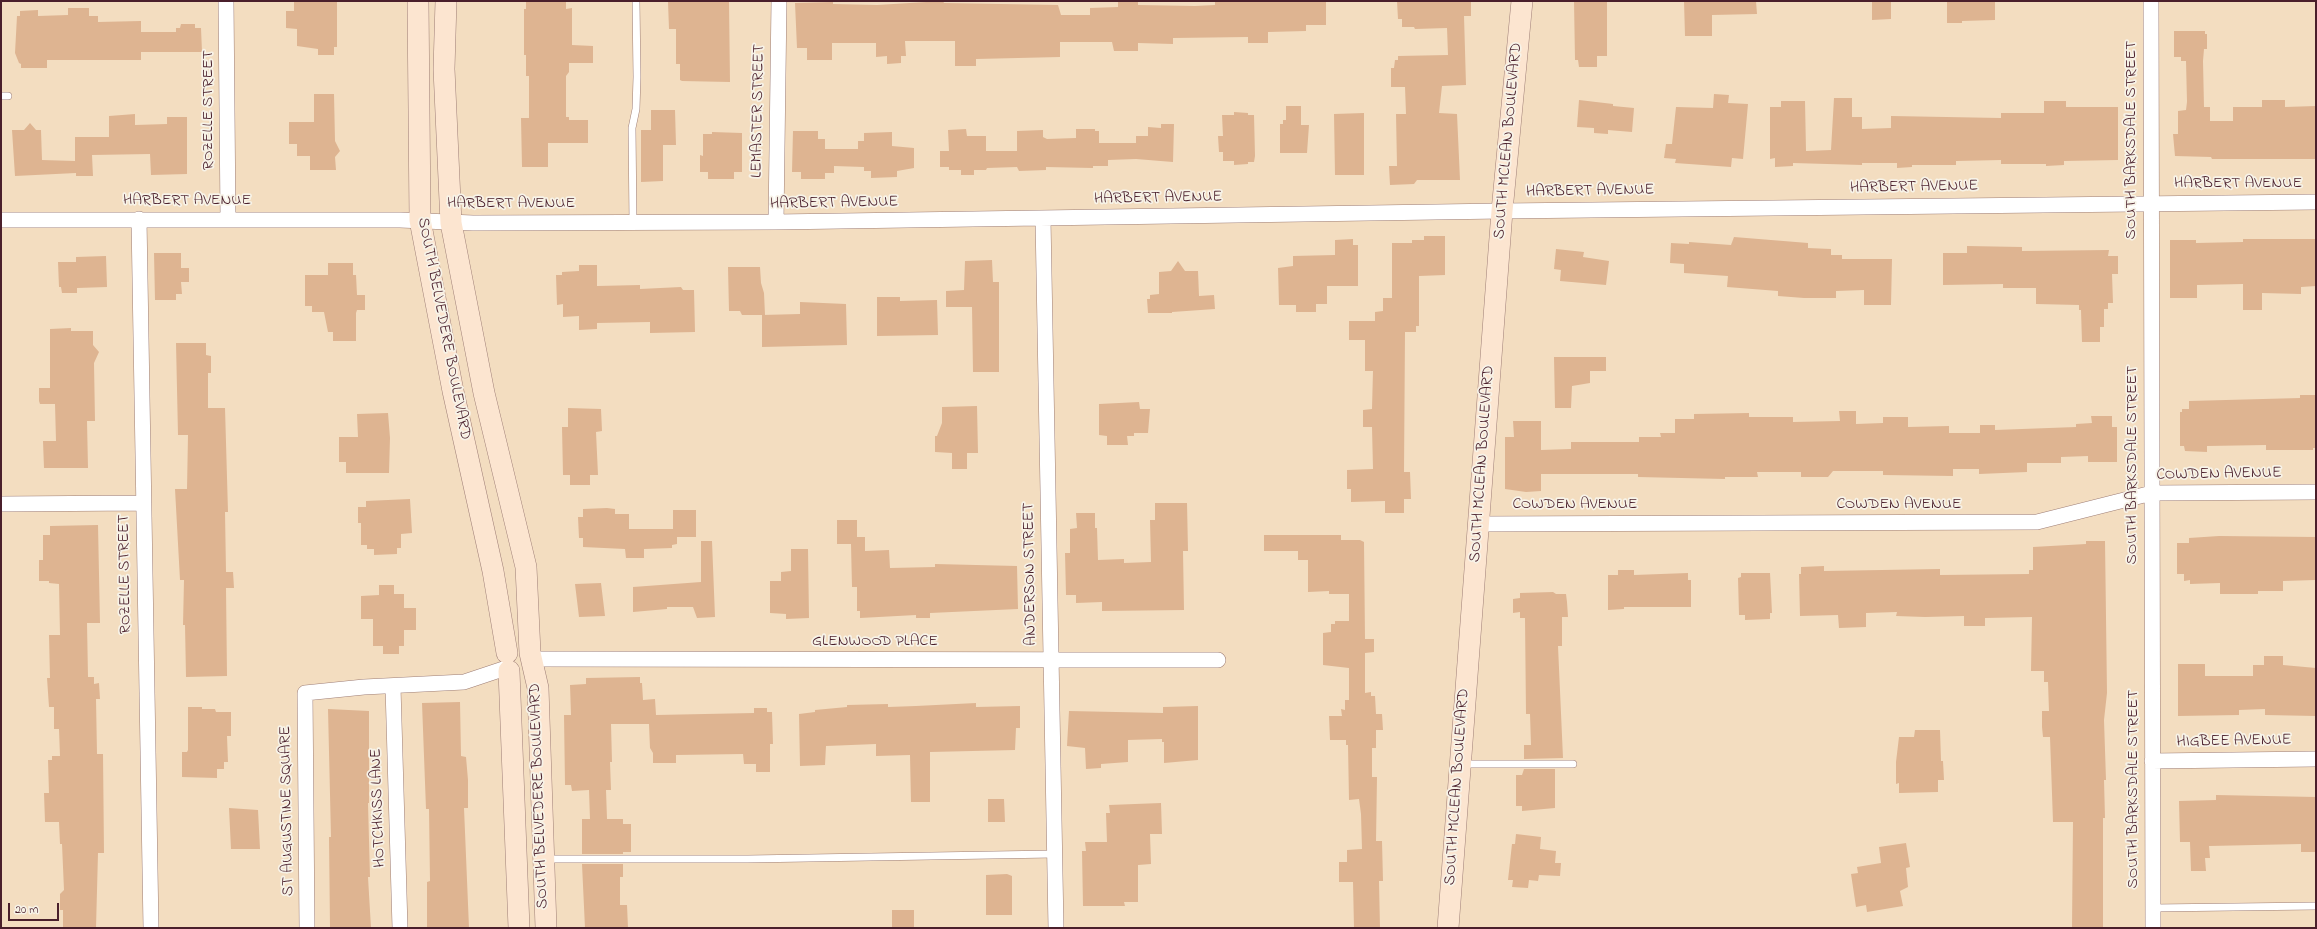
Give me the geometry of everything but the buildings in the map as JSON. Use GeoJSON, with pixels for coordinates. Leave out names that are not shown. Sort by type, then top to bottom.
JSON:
{"type":"FeatureCollection","features":[{"type":"Feature","properties":{"kind":"street","name":"ROZELLE STREET"},"geometry":{"type":"LineString","coordinates":[[226,1],[228,219]]}},
{"type":"Feature","properties":{"kind":"street","name":"SOUTH BELVEDERE BOULEVARD"},"geometry":{"type":"LineString","coordinates":[[418,1],[420,220],[453,391],[493,571],[507,664],[519,928]]}},
{"type":"Feature","properties":{"kind":"street","name":"SOUTH BELVEDERE BOULEVARD"},"geometry":{"type":"LineString","coordinates":[[446,1],[444,69],[451,223],[484,393],[526,567],[532,658],[538,688],[546,928]]}},
{"type":"Feature","properties":{"kind":"street","name":"LEMASTER STREET"},"geometry":{"type":"LineString","coordinates":[[776,222],[779,1]]}},
{"type":"Feature","properties":{"kind":"street","name":"SOUTH MCLEAN BOULEVARD"},"geometry":{"type":"LineString","coordinates":[[1448,928],[1502,211],[1522,1]]}},
{"type":"Feature","properties":{"kind":"street","name":"SOUTH BARKSDALE STREET"},"geometry":{"type":"LineString","coordinates":[[2151,1],[2150,203],[2153,928]]}},
{"type":"Feature","properties":{"kind":"street","name":"HARBERT AVENUE"},"geometry":{"type":"LineString","coordinates":[[1,220],[420,220],[451,223],[776,222],[1502,211],[2316,202]]}},
{"type":"Feature","properties":{"kind":"street","name":"ROZELLE STREET"},"geometry":{"type":"LineString","coordinates":[[139,219],[151,928]]}},
{"type":"Feature","properties":{"kind":"street","name":"ANDERSON STREET"},"geometry":{"type":"LineString","coordinates":[[1043,219],[1056,928]]}},
{"type":"Feature","properties":{"kind":"street","name":"COWDEN AVENUE"},"geometry":{"type":"LineString","coordinates":[[1479,524],[2037,522],[2152,493],[2316,492]]}},
{"type":"Feature","properties":{"kind":"street"},"geometry":{"type":"LineString","coordinates":[[1,504],[143,504]]}},
{"type":"Feature","properties":{"kind":"street","name":"SOUTH BELVEDERE BOULEVARD"},"geometry":{"type":"LineString","coordinates":[[507,664],[521,675],[529,671],[532,658]]}},
{"type":"Feature","properties":{"kind":"street","name":"GLENWOOD PLACE"},"geometry":{"type":"LineString","coordinates":[[532,658],[1050,661],[1218,660]]}},
{"type":"Feature","properties":{"kind":"street"},"geometry":{"type":"LineString","coordinates":[[393,687],[464,682],[507,664]]}},
{"type":"Feature","properties":{"kind":"street","name":"ST AUGUSTINE SQUARE"},"geometry":{"type":"LineString","coordinates":[[307,928],[305,693],[364,687],[393,687]]}},
{"type":"Feature","properties":{"kind":"street","name":"HOTCHKISS LANE"},"geometry":{"type":"LineString","coordinates":[[393,687],[400,928]]}},
{"type":"Feature","properties":{"kind":"street","name":"HIGBEE AVENUE"},"geometry":{"type":"LineString","coordinates":[[2152,761],[2316,759]]}},
{"type":"Feature","properties":{"kind":"lane"},"geometry":{"type":"LineString","coordinates":[[633,223],[632,128],[636,109],[636,1]]}},
{"type":"Feature","properties":{"kind":"lane"},"geometry":{"type":"LineString","coordinates":[[1460,764],[1573,764]]}},
{"type":"Feature","properties":{"kind":"lane"},"geometry":{"type":"LineString","coordinates":[[544,859],[756,859],[1054,854]]}},
{"type":"Feature","properties":{"kind":"lane"},"geometry":{"type":"LineString","coordinates":[[2153,908],[2316,906]]}}]}
